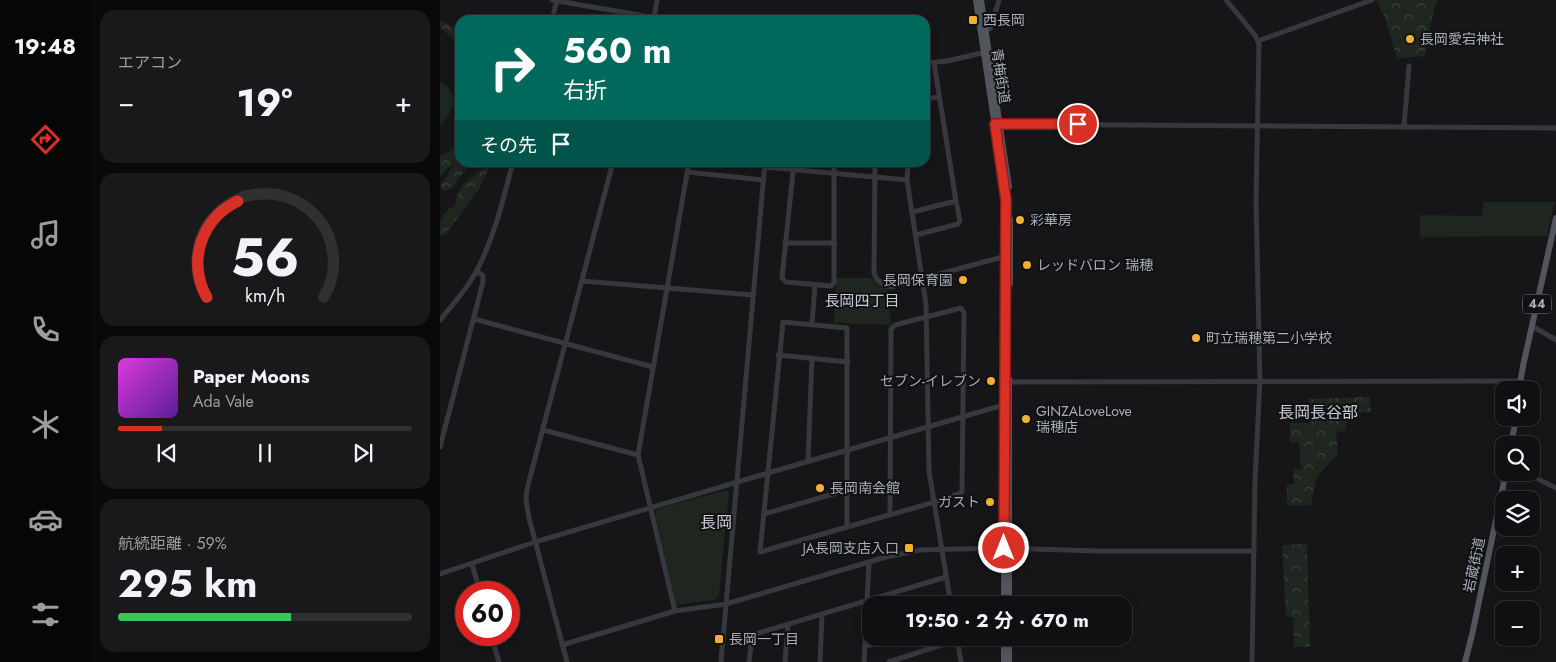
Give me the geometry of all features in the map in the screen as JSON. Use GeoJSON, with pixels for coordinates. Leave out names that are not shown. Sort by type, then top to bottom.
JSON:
{"type":"FeatureCollection","features":[{"type":"Feature","properties":{"kind":"main road","name":"青梅街道"},"geometry":{"type":"LineString","coordinates":[[976,0],[1006,164],[1010,205],[1007,382]]}},
{"type":"Feature","properties":{"kind":"main road","name":"青梅街道"},"geometry":{"type":"LineString","coordinates":[[981,0],[983,30]]}},
{"type":"Feature","properties":{"kind":"main road","name":"青梅街道"},"geometry":{"type":"LineString","coordinates":[[998,124],[1006,200],[1009,596]]}},
{"type":"Feature","properties":{"kind":"main road","name":"44"},"geometry":{"type":"LineString","coordinates":[[1520,380],[1556,218]]}},
{"type":"Feature","properties":{"kind":"main road","name":"岩蔵街道"},"geometry":{"type":"LineString","coordinates":[[1465,662],[1504,481]]}},
{"type":"Feature","properties":{"kind":"main road","name":"青梅街道"},"geometry":{"type":"LineString","coordinates":[[1004,596],[1007,548]]}},
{"type":"Feature","properties":{"kind":"main road"},"geometry":{"type":"LineString","coordinates":[[1004,646],[1004,662]]}},
{"type":"Feature","properties":{"kind":"main road"},"geometry":{"type":"LineString","coordinates":[[1009,646],[1009,662]]}},
{"type":"Feature","properties":{"kind":"street"},"geometry":{"type":"LineString","coordinates":[[553,15],[555,0],[638,15]]}},
{"type":"Feature","properties":{"kind":"street"},"geometry":{"type":"LineString","coordinates":[[654,15],[657,0]]}},
{"type":"Feature","properties":{"kind":"street"},"geometry":{"type":"LineString","coordinates":[[983,30],[992,27],[999,0]]}},
{"type":"Feature","properties":{"kind":"street"},"geometry":{"type":"LineString","coordinates":[[1226,0],[1258,41],[1256,201],[1260,382],[1252,662]]}},
{"type":"Feature","properties":{"kind":"street"},"geometry":{"type":"LineString","coordinates":[[1258,41],[1372,0]]}},
{"type":"Feature","properties":{"kind":"street"},"geometry":{"type":"LineString","coordinates":[[930,63],[955,60],[987,52]]}},
{"type":"Feature","properties":{"kind":"street"},"geometry":{"type":"LineString","coordinates":[[916,235],[958,224],[960,221],[934,63]]}},
{"type":"Feature","properties":{"kind":"street"},"geometry":{"type":"LineString","coordinates":[[1404,126],[1409,66]]}},
{"type":"Feature","properties":{"kind":"street"},"geometry":{"type":"LineString","coordinates":[[930,98],[939,97]]}},
{"type":"Feature","properties":{"kind":"street"},"geometry":{"type":"LineString","coordinates":[[998,124],[1556,128]]}},
{"type":"Feature","properties":{"kind":"street"},"geometry":{"type":"LineString","coordinates":[[440,320],[477,271],[495,229],[512,167]]}},
{"type":"Feature","properties":{"kind":"street"},"geometry":{"type":"LineString","coordinates":[[567,662],[535,542],[526,498],[529,479],[612,167]]}},
{"type":"Feature","properties":{"kind":"street"},"geometry":{"type":"LineString","coordinates":[[675,611],[638,455],[688,167]]}},
{"type":"Feature","properties":{"kind":"street"},"geometry":{"type":"LineString","coordinates":[[721,662],[765,167]]}},
{"type":"Feature","properties":{"kind":"street"},"geometry":{"type":"LineString","coordinates":[[776,167],[907,180]]}},
{"type":"Feature","properties":{"kind":"street"},"geometry":{"type":"LineString","coordinates":[[793,167],[782,278],[783,281],[815,286],[831,286],[834,283],[834,167]]}},
{"type":"Feature","properties":{"kind":"street"},"geometry":{"type":"LineString","coordinates":[[874,167],[874,276],[889,288],[1006,256]]}},
{"type":"Feature","properties":{"kind":"street"},"geometry":{"type":"LineString","coordinates":[[908,167],[907,180],[927,317],[929,471],[950,596]]}},
{"type":"Feature","properties":{"kind":"street"},"geometry":{"type":"LineString","coordinates":[[687,172],[764,180]]}},
{"type":"Feature","properties":{"kind":"street"},"geometry":{"type":"LineString","coordinates":[[912,212],[956,201]]}},
{"type":"Feature","properties":{"kind":"street"},"geometry":{"type":"LineString","coordinates":[[785,243],[835,243]]}},
{"type":"Feature","properties":{"kind":"street"},"geometry":{"type":"LineString","coordinates":[[440,446],[483,282],[483,276],[477,271]]}},
{"type":"Feature","properties":{"kind":"street"},"geometry":{"type":"LineString","coordinates":[[582,281],[754,295]]}},
{"type":"Feature","properties":{"kind":"street"},"geometry":{"type":"LineString","coordinates":[[812,324],[815,286]]}},
{"type":"Feature","properties":{"kind":"street"},"geometry":{"type":"LineString","coordinates":[[848,527],[847,328],[783,322],[778,355],[760,552],[848,527],[960,494],[963,490],[963,310],[959,308],[894,325],[891,329],[890,514]]}},
{"type":"Feature","properties":{"kind":"street"},"geometry":{"type":"LineString","coordinates":[[474,319],[653,367]]}},
{"type":"Feature","properties":{"kind":"street"},"geometry":{"type":"LineString","coordinates":[[1532,326],[1556,340]]}},
{"type":"Feature","properties":{"kind":"street"},"geometry":{"type":"LineString","coordinates":[[778,355],[848,362]]}},
{"type":"Feature","properties":{"kind":"street"},"geometry":{"type":"LineString","coordinates":[[808,461],[812,358]]}},
{"type":"Feature","properties":{"kind":"street"},"geometry":{"type":"LineString","coordinates":[[1007,382],[1520,380]]}},
{"type":"Feature","properties":{"kind":"street"},"geometry":{"type":"LineString","coordinates":[[440,574],[535,542],[1007,404]]}},
{"type":"Feature","properties":{"kind":"street"},"geometry":{"type":"LineString","coordinates":[[542,430],[638,455]]}},
{"type":"Feature","properties":{"kind":"street"},"geometry":{"type":"LineString","coordinates":[[1540,480],[1556,488]]}},
{"type":"Feature","properties":{"kind":"street"},"geometry":{"type":"LineString","coordinates":[[764,514],[847,490]]}},
{"type":"Feature","properties":{"kind":"street"},"geometry":{"type":"LineString","coordinates":[[562,645],[675,611],[726,604],[909,552],[942,549],[1007,548],[1098,551],[1254,551]]}},
{"type":"Feature","properties":{"kind":"street"},"geometry":{"type":"LineString","coordinates":[[868,596],[869,562]]}},
{"type":"Feature","properties":{"kind":"street"},"geometry":{"type":"LineString","coordinates":[[472,564],[477,581]]}},
{"type":"Feature","properties":{"kind":"street"},"geometry":{"type":"LineString","coordinates":[[882,596],[946,577]]}},
{"type":"Feature","properties":{"kind":"street"},"geometry":{"type":"LineString","coordinates":[[749,662],[752,635],[862,602]]}},
{"type":"Feature","properties":{"kind":"street"},"geometry":{"type":"LineString","coordinates":[[820,662],[822,614]]}},
{"type":"Feature","properties":{"kind":"street"},"geometry":{"type":"LineString","coordinates":[[785,662],[788,624]]}},
{"type":"Feature","properties":{"kind":"street"},"geometry":{"type":"LineString","coordinates":[[494,646],[499,662]]}},
{"type":"Feature","properties":{"kind":"street"},"geometry":{"type":"LineString","coordinates":[[864,662],[865,646]]}},
{"type":"Feature","properties":{"kind":"street"},"geometry":{"type":"LineString","coordinates":[[889,662],[936,646]]}},
{"type":"Feature","properties":{"kind":"street"},"geometry":{"type":"LineString","coordinates":[[958,646],[961,662]]}},
{"type":"Feature","properties":{"kind":"green space"},"geometry":{"type":"Polygon","coordinates":[[[1438,0],[1424,56],[1397,59],[1385,18],[1376,1],[1438,0]]]}},
{"type":"Feature","properties":{"kind":"green space"},"geometry":{"type":"Polygon","coordinates":[[[440,20],[448,24],[455,31],[455,41],[440,27],[440,20]]]}},
{"type":"Feature","properties":{"kind":"green space"},"geometry":{"type":"Polygon","coordinates":[[[440,82],[447,86],[451,92],[453,103],[449,115],[440,126],[440,82]]]}},
{"type":"Feature","properties":{"kind":"green space"},"geometry":{"type":"Polygon","coordinates":[[[455,145],[455,167],[467,167],[453,187],[444,191],[440,185],[453,163],[440,177],[440,156],[451,150],[455,145]]]}},
{"type":"Feature","properties":{"kind":"green space"},"geometry":{"type":"Polygon","coordinates":[[[484,167],[490,167],[479,189],[446,234],[440,236],[442,218],[446,212],[455,206],[463,185],[477,171],[484,167]]]}},
{"type":"Feature","properties":{"kind":"green space"},"geometry":{"type":"Polygon","coordinates":[[[1484,202],[1555,202],[1547,236],[1420,237],[1420,215],[1481,216],[1484,202]]]}},
{"type":"Feature","properties":{"kind":"green space"},"geometry":{"type":"Polygon","coordinates":[[[836,278],[871,278],[888,291],[891,325],[834,323],[836,278]]]}},
{"type":"Feature","properties":{"kind":"green space"},"geometry":{"type":"Polygon","coordinates":[[[1370,397],[1371,412],[1346,413],[1346,430],[1336,433],[1338,454],[1317,477],[1311,505],[1287,506],[1287,484],[1294,484],[1293,469],[1301,469],[1299,442],[1290,442],[1290,423],[1311,423],[1309,399],[1370,397]]]}},
{"type":"Feature","properties":{"kind":"green space"},"geometry":{"type":"Polygon","coordinates":[[[726,490],[729,493],[719,595],[714,600],[676,605],[655,513],[657,509],[726,490]]]}},
{"type":"Feature","properties":{"kind":"green space"},"geometry":{"type":"Polygon","coordinates":[[[1307,544],[1310,647],[1294,647],[1293,617],[1286,617],[1282,545],[1307,544]]]}},
{"type":"Feature","properties":{"kind":"place","name":"西長岡"},"geometry":{"type":"Point","coordinates":[973,20]}},
{"type":"Feature","properties":{"kind":"place","name":"長岡愛宕神社"},"geometry":{"type":"Point","coordinates":[1410,39]}},
{"type":"Feature","properties":{"kind":"place","name":"彩華房"},"geometry":{"type":"Point","coordinates":[1020,220]}},
{"type":"Feature","properties":{"kind":"place","name":"レッドバロン 瑞穂"},"geometry":{"type":"Point","coordinates":[1027,265]}},
{"type":"Feature","properties":{"kind":"place","name":"長岡保育園"},"geometry":{"type":"Point","coordinates":[963,280]}},
{"type":"Feature","properties":{"kind":"place","name":"町立瑞穂第二小学校"},"geometry":{"type":"Point","coordinates":[1196,338]}},
{"type":"Feature","properties":{"kind":"place","name":"セブン-イレブン"},"geometry":{"type":"Point","coordinates":[991,381]}},
{"type":"Feature","properties":{"kind":"place","name":"GINZALoveLove 瑞穂店"},"geometry":{"type":"Point","coordinates":[1026,419]}},
{"type":"Feature","properties":{"kind":"place","name":"長岡南会館"},"geometry":{"type":"Point","coordinates":[820,488]}},
{"type":"Feature","properties":{"kind":"place","name":"ガスト"},"geometry":{"type":"Point","coordinates":[990,502]}},
{"type":"Feature","properties":{"kind":"place","name":"JA長岡支店入口"},"geometry":{"type":"Point","coordinates":[909,548]}},
{"type":"Feature","properties":{"kind":"place","name":"長岡一丁目"},"geometry":{"type":"Point","coordinates":[719,639]}},
{"type":"Feature","properties":{"kind":"district","name":"長岡四丁目"},"geometry":{"type":"Point","coordinates":[862,301]}},
{"type":"Feature","properties":{"kind":"district","name":"長岡長谷部"},"geometry":{"type":"Point","coordinates":[1318,412]}},
{"type":"Feature","properties":{"kind":"district","name":"長岡"},"geometry":{"type":"Point","coordinates":[716,522]}},
{"type":"Feature","properties":{"kind":"route"},"geometry":{"type":"LineString","coordinates":[[1004,548],[1006,200],[995,124],[1078,124]]}}]}
